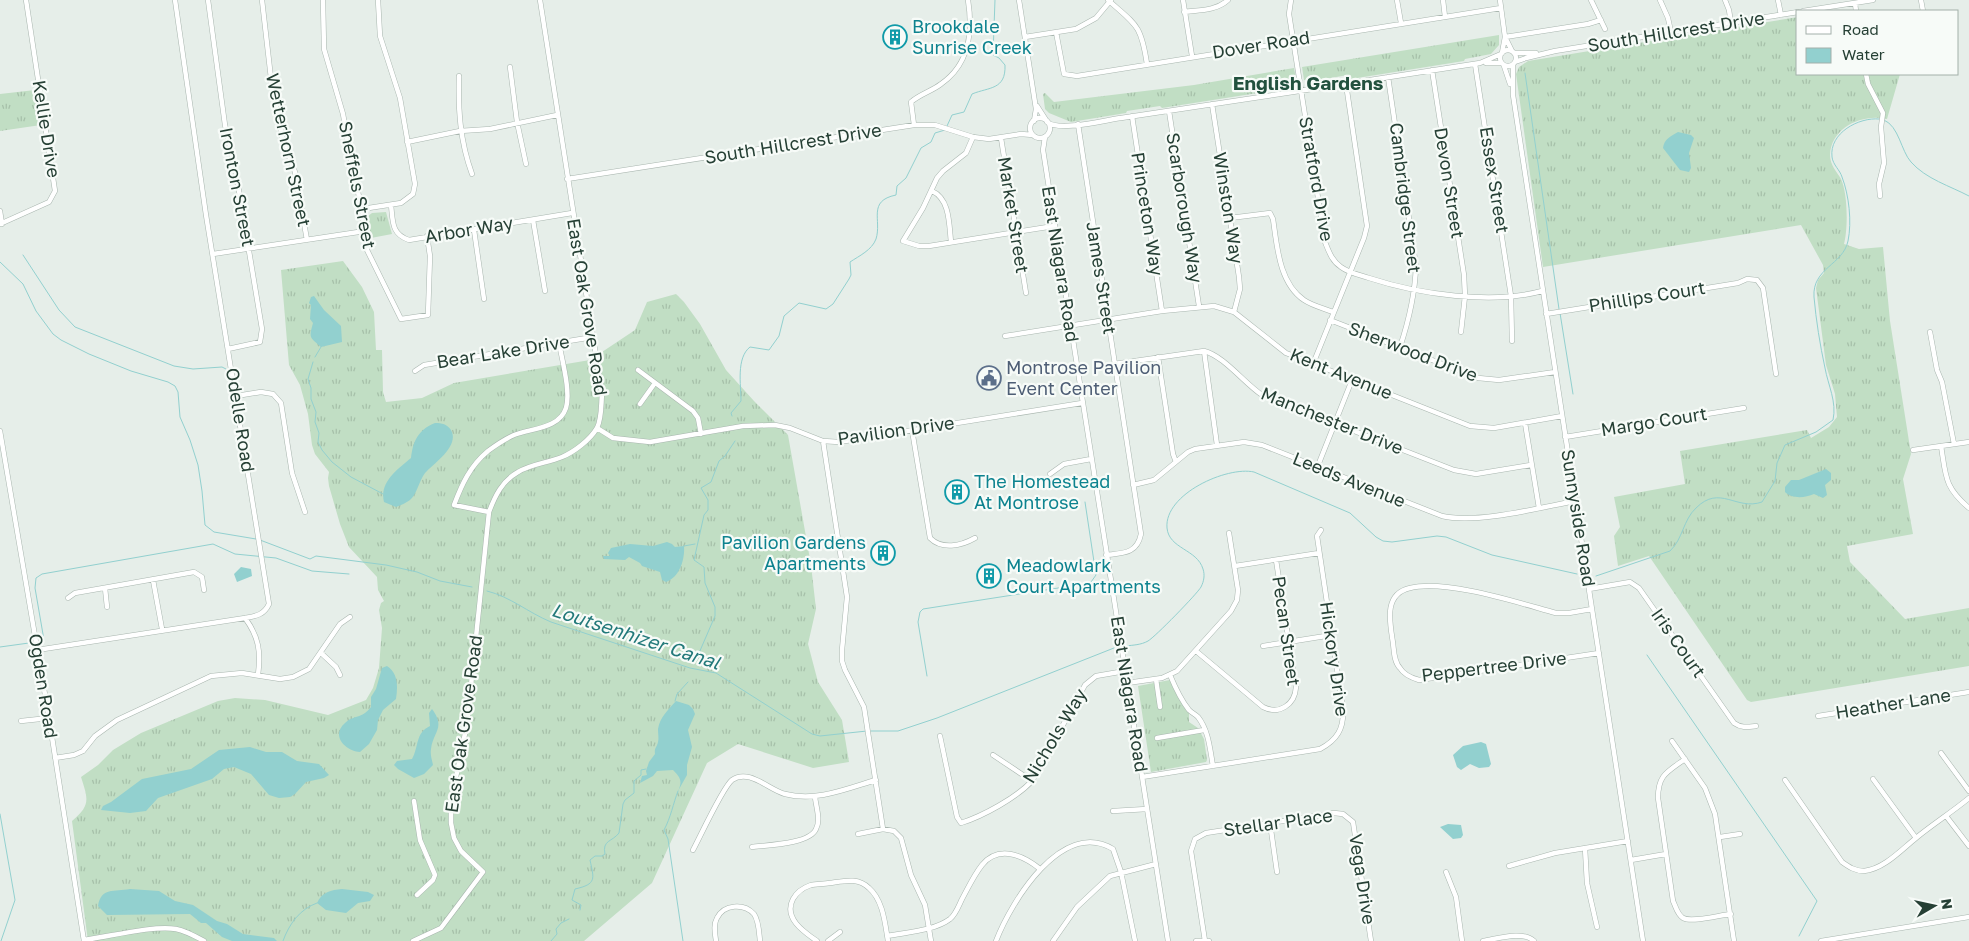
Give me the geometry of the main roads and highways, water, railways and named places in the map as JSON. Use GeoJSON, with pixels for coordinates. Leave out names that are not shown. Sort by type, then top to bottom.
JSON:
{"type":"FeatureCollection","features":[{"type":"Feature","properties":{"kind":"water"},"geometry":{"type":"Polygon","coordinates":[[[1678,132],[1691,135],[1694,138],[1689,153],[1691,168],[1689,172],[1680,170],[1663,148],[1666,140],[1678,132]]]}},
{"type":"Feature","properties":{"kind":"water"},"geometry":{"type":"Polygon","coordinates":[[[314,296],[324,310],[341,326],[342,342],[321,347],[312,339],[313,323],[310,319],[311,305],[309,303],[311,297],[314,296]]]}},
{"type":"Feature","properties":{"kind":"water"},"geometry":{"type":"Polygon","coordinates":[[[435,423],[444,424],[451,430],[453,436],[449,448],[425,473],[410,500],[396,507],[384,502],[384,488],[387,482],[395,471],[411,458],[413,446],[420,433],[435,423]]]}},
{"type":"Feature","properties":{"kind":"water"},"geometry":{"type":"Polygon","coordinates":[[[1826,469],[1831,473],[1831,480],[1825,485],[1827,495],[1823,498],[1814,494],[1795,497],[1785,492],[1785,487],[1791,480],[1799,480],[1826,469]]]}},
{"type":"Feature","properties":{"kind":"water"},"geometry":{"type":"Polygon","coordinates":[[[667,542],[675,547],[684,546],[684,551],[681,567],[671,580],[666,582],[662,580],[660,572],[642,566],[629,557],[625,560],[604,559],[603,556],[610,556],[608,553],[611,548],[630,544],[653,546],[667,542]]]}},
{"type":"Feature","properties":{"kind":"water"},"geometry":{"type":"Polygon","coordinates":[[[241,567],[251,569],[252,576],[237,582],[234,574],[241,567]]]}},
{"type":"Feature","properties":{"kind":"water"},"geometry":{"type":"Polygon","coordinates":[[[387,666],[395,676],[396,699],[383,710],[378,720],[377,730],[369,744],[360,752],[350,749],[339,738],[341,728],[345,723],[368,711],[371,707],[371,697],[376,689],[382,668],[387,666]]]}},
{"type":"Feature","properties":{"kind":"water"},"geometry":{"type":"Polygon","coordinates":[[[676,701],[689,705],[695,714],[688,730],[692,747],[687,765],[687,775],[678,791],[680,779],[673,770],[657,771],[653,776],[640,783],[642,776],[647,775],[646,771],[649,762],[655,754],[658,744],[658,729],[661,721],[676,701]]]}},
{"type":"Feature","properties":{"kind":"water"},"geometry":{"type":"Polygon","coordinates":[[[432,709],[438,721],[438,730],[431,749],[433,765],[424,774],[414,778],[394,765],[397,761],[412,759],[422,732],[430,726],[429,713],[432,709]]]}},
{"type":"Feature","properties":{"kind":"water"},"geometry":{"type":"Polygon","coordinates":[[[1481,742],[1486,744],[1491,764],[1489,767],[1479,768],[1470,764],[1461,770],[1457,767],[1453,755],[1463,746],[1481,742]]]}},
{"type":"Feature","properties":{"kind":"water"},"geometry":{"type":"Polygon","coordinates":[[[250,747],[266,752],[282,752],[297,761],[319,764],[329,775],[306,782],[290,797],[279,798],[269,795],[251,774],[234,767],[224,769],[212,779],[158,798],[146,811],[130,813],[101,810],[103,806],[142,779],[191,769],[219,750],[250,747]]]}},
{"type":"Feature","properties":{"kind":"water"},"geometry":{"type":"Polygon","coordinates":[[[1448,824],[1461,825],[1463,835],[1461,838],[1453,839],[1440,827],[1448,824]]]}},
{"type":"Feature","properties":{"kind":"water"},"geometry":{"type":"Polygon","coordinates":[[[130,889],[159,891],[175,901],[193,905],[217,921],[227,924],[243,934],[274,938],[277,941],[232,941],[222,937],[206,923],[201,923],[190,914],[107,915],[98,906],[105,893],[130,889]]]}},
{"type":"Feature","properties":{"kind":"water"},"geometry":{"type":"Polygon","coordinates":[[[342,889],[368,892],[374,895],[370,901],[358,903],[346,913],[326,910],[317,903],[321,896],[327,892],[342,889]]]}},
{"type":"Feature","properties":{"kind":"waterway"},"geometry":{"type":"LineString","coordinates":[[947,126],[952,115],[964,112],[972,94],[995,86],[1003,79],[1005,65],[999,58],[993,55],[995,0]]}},
{"type":"Feature","properties":{"kind":"waterway"},"geometry":{"type":"LineString","coordinates":[[1525,73],[1559,309]]}},
{"type":"Feature","properties":{"kind":"waterway","name":"Loutsenhizer Canal"},"geometry":{"type":"LineString","coordinates":[[1596,576],[1670,551],[1678,541],[1692,513],[1705,501],[1721,498],[1753,504],[1762,502],[1775,481],[1777,463],[1785,445],[1816,432],[1833,420],[1833,400],[1821,350],[1814,297],[1818,279],[1845,249],[1849,234],[1850,217],[1846,192],[1841,174],[1832,157],[1832,148],[1840,134],[1847,128],[1863,121],[1879,119]]}},
{"type":"Feature","properties":{"kind":"waterway","name":"Loutsenhizer Canal"},"geometry":{"type":"LineString","coordinates":[[1884,120],[1893,128],[1908,157],[1917,168],[1931,178],[1969,196]]}},
{"type":"Feature","properties":{"kind":"waterway"},"geometry":{"type":"LineString","coordinates":[[732,416],[731,413],[741,401],[740,372],[746,352],[750,347],[769,350],[779,336],[784,316],[799,303],[826,309],[833,304],[851,275],[850,262],[868,250],[876,239],[877,212],[881,202],[896,195],[897,186],[906,178],[921,148],[931,142],[935,133],[945,130]]}},
{"type":"Feature","properties":{"kind":"waterway"},"geometry":{"type":"LineString","coordinates":[[23,255],[59,310],[75,327],[174,366],[193,369],[222,367],[226,369]]}},
{"type":"Feature","properties":{"kind":"waterway","name":"Loutsenhizer Canal"},"geometry":{"type":"LineString","coordinates":[[0,262],[23,284],[36,311],[53,334],[61,340],[131,371],[168,382],[175,386],[178,392],[180,417],[198,465],[205,525],[214,532],[256,539]]}},
{"type":"Feature","properties":{"kind":"waterway"},"geometry":{"type":"LineString","coordinates":[[1560,313],[1573,394]]}},
{"type":"Feature","properties":{"kind":"waterway"},"geometry":{"type":"LineString","coordinates":[[315,357],[321,347]]}},
{"type":"Feature","properties":{"kind":"waterway"},"geometry":{"type":"LineString","coordinates":[[313,362],[308,379],[311,388],[311,399],[316,412],[315,422],[319,433],[318,442],[322,450],[332,462],[351,477],[383,494]]}},
{"type":"Feature","properties":{"kind":"waterway"},"geometry":{"type":"LineString","coordinates":[[696,660],[715,616],[715,607],[705,583],[704,567],[694,560],[704,515],[708,510],[708,500],[701,488],[711,482],[719,461],[725,456],[735,441]]}},
{"type":"Feature","properties":{"kind":"waterway","name":"Loutsenhizer Canal"},"geometry":{"type":"LineString","coordinates":[[1126,646],[1137,645],[1152,638],[1201,587],[1204,574],[1200,562],[1178,545],[1169,535],[1167,528],[1169,516],[1176,504],[1186,494],[1199,485],[1229,473],[1254,472],[1350,513],[1383,541],[1392,542],[1437,536],[1446,537],[1492,555],[1577,574]]}},
{"type":"Feature","properties":{"kind":"waterway"},"geometry":{"type":"LineString","coordinates":[[927,676],[918,622],[920,612],[923,609],[1091,582],[1096,575],[1085,502]]}},
{"type":"Feature","properties":{"kind":"waterway","name":"Loutsenhizer Canal"},"geometry":{"type":"LineString","coordinates":[[260,540],[310,559],[316,556],[386,565],[417,572],[440,581],[472,587]]}},
{"type":"Feature","properties":{"kind":"waterway"},"geometry":{"type":"LineString","coordinates":[[44,640],[35,588],[36,578],[42,574],[213,544],[235,554],[276,558],[312,571],[349,574]]}},
{"type":"Feature","properties":{"kind":"waterway"},"geometry":{"type":"LineString","coordinates":[[684,546],[695,544]]}},
{"type":"Feature","properties":{"kind":"waterway","name":"Loutsenhizer Canal"},"geometry":{"type":"LineString","coordinates":[[487,591],[504,597],[551,622],[690,668],[716,673],[812,734],[820,736],[867,731]]}},
{"type":"Feature","properties":{"kind":"waterway"},"geometry":{"type":"LineString","coordinates":[[0,647],[29,643]]}},
{"type":"Feature","properties":{"kind":"waterway","name":"Loutsenhizer Canal"},"geometry":{"type":"LineString","coordinates":[[871,731],[898,731],[937,718],[1114,648]]}},
{"type":"Feature","properties":{"kind":"waterway"},"geometry":{"type":"LineString","coordinates":[[1647,655],[1817,901],[1799,936]]}},
{"type":"Feature","properties":{"kind":"waterway"},"geometry":{"type":"LineString","coordinates":[[675,701],[677,694],[688,682]]}},
{"type":"Feature","properties":{"kind":"waterway"},"geometry":{"type":"LineString","coordinates":[[580,910],[581,905],[572,900],[575,889],[587,885],[592,880],[590,860],[595,856],[605,854],[606,844],[619,833],[623,804],[634,793],[634,781],[641,775],[641,770],[646,769]]}},
{"type":"Feature","properties":{"kind":"waterway"},"geometry":{"type":"LineString","coordinates":[[678,791],[664,830],[668,839],[683,941]]}},
{"type":"Feature","properties":{"kind":"waterway"},"geometry":{"type":"LineString","coordinates":[[0,814],[15,900],[1,941]]}},
{"type":"Feature","properties":{"kind":"waterway"},"geometry":{"type":"LineString","coordinates":[[283,941],[288,929],[300,913],[317,903]]}},
{"type":"Feature","properties":{"kind":"waterway"},"geometry":{"type":"LineString","coordinates":[[551,941],[557,934],[556,929],[561,923],[569,919]]}},
{"type":"Feature","properties":{"kind":"place","name":"Brookdale Sunrise Creek"},"geometry":{"type":"Point","coordinates":[895,37]}},
{"type":"Feature","properties":{"kind":"place","name":"Montrose Pavilion Event Center"},"geometry":{"type":"Point","coordinates":[989,378]}},
{"type":"Feature","properties":{"kind":"place","name":"The Homestead At Montrose"},"geometry":{"type":"Point","coordinates":[957,492]}},
{"type":"Feature","properties":{"kind":"place","name":"Pavilion Gardens Apartments"},"geometry":{"type":"Point","coordinates":[883,553]}},
{"type":"Feature","properties":{"kind":"place","name":"Meadowlark Court Apartments"},"geometry":{"type":"Point","coordinates":[989,576]}},
{"type":"Feature","properties":{"kind":"district","name":"English Gardens"},"geometry":{"type":"Point","coordinates":[1308,83]}}]}
